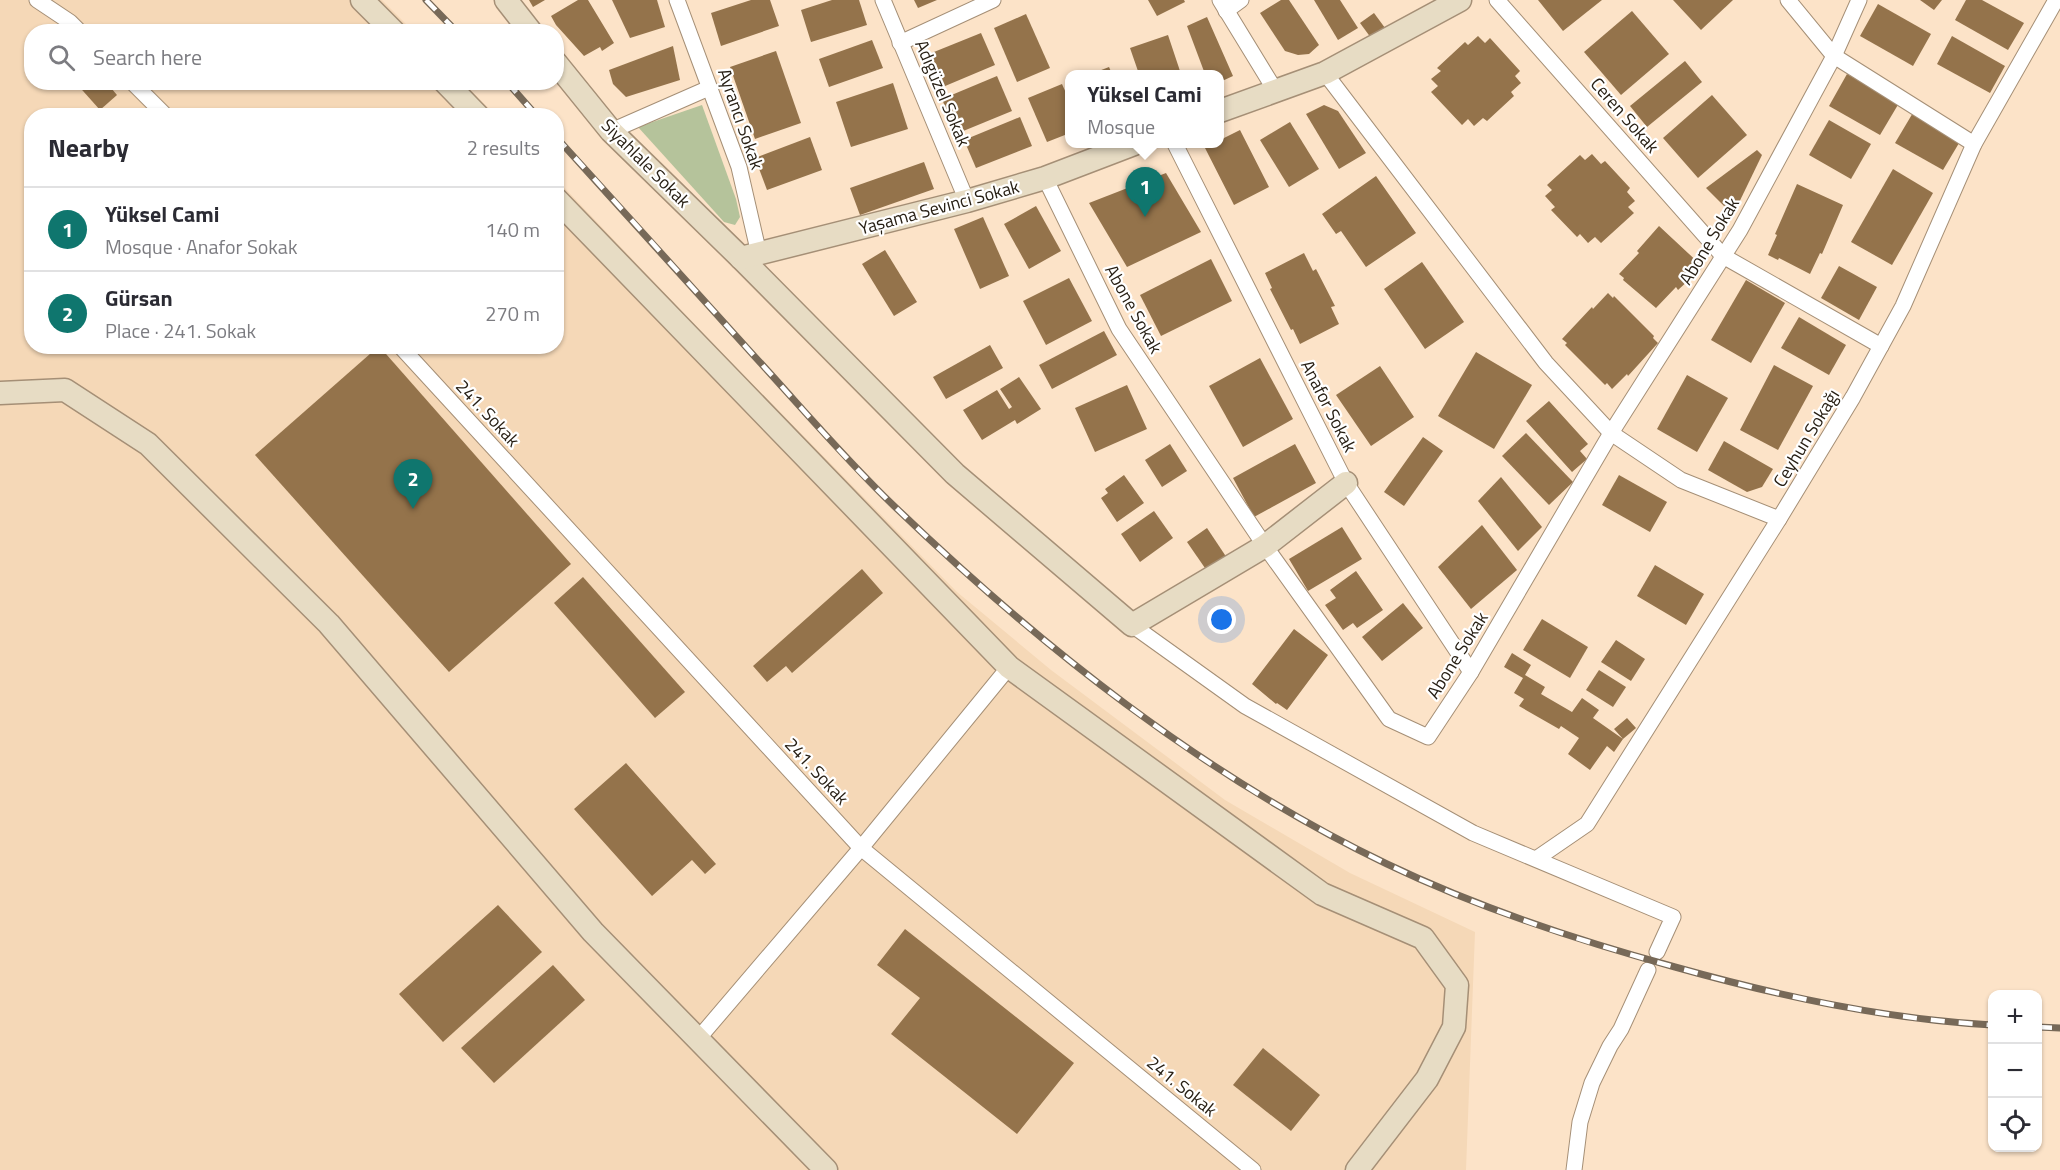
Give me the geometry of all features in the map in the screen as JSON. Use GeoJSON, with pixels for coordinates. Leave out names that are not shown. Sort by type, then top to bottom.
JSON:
{"type":"FeatureCollection","features":[{"type":"Feature","properties":{"kind":"street"},"geometry":{"type":"LineString","coordinates":[[37,0],[72,24]]}},
{"type":"Feature","properties":{"kind":"street"},"geometry":{"type":"LineString","coordinates":[[362,0],[386,24]]}},
{"type":"Feature","properties":{"kind":"street"},"geometry":{"type":"LineString","coordinates":[[506,0],[525,24]]}},
{"type":"Feature","properties":{"kind":"street","name":"Ayrancı Sokak"},"geometry":{"type":"LineString","coordinates":[[677,0],[739,167],[750,256]]}},
{"type":"Feature","properties":{"kind":"street","name":"Adıgüzel Sokak"},"geometry":{"type":"LineString","coordinates":[[882,0],[967,201]]}},
{"type":"Feature","properties":{"kind":"street"},"geometry":{"type":"LineString","coordinates":[[900,43],[993,0]]}},
{"type":"Feature","properties":{"kind":"street"},"geometry":{"type":"LineString","coordinates":[[1241,0],[1223,5],[1275,90]]}},
{"type":"Feature","properties":{"kind":"street"},"geometry":{"type":"LineString","coordinates":[[1224,109],[1326,73],[1460,0]]}},
{"type":"Feature","properties":{"kind":"street","name":"Ceren Sokak"},"geometry":{"type":"LineString","coordinates":[[1497,0],[1724,256],[1881,346]]}},
{"type":"Feature","properties":{"kind":"street"},"geometry":{"type":"LineString","coordinates":[[1788,0],[1834,56],[1974,144]]}},
{"type":"Feature","properties":{"kind":"street","name":"Abone Sokak"},"geometry":{"type":"LineString","coordinates":[[1045,178],[1119,330],[1265,546],[1389,719],[1428,737],[1471,672],[1611,434],[1740,230],[1834,56],[1859,0]]}},
{"type":"Feature","properties":{"kind":"street","name":"Ceyhun Sokağı"},"geometry":{"type":"LineString","coordinates":[[1536,859],[1587,824],[1853,398],[1903,306],[1974,144],[2056,0]]}},
{"type":"Feature","properties":{"kind":"street","name":"Siyahlale Sokak"},"geometry":{"type":"LineString","coordinates":[[564,73],[611,131],[750,256],[955,474],[1132,625]]}},
{"type":"Feature","properties":{"kind":"street"},"geometry":{"type":"LineString","coordinates":[[1326,73],[1546,363],[1611,434],[1681,480],[1779,519]]}},
{"type":"Feature","properties":{"kind":"street"},"geometry":{"type":"LineString","coordinates":[[611,131],[709,88]]}},
{"type":"Feature","properties":{"kind":"street"},"geometry":{"type":"LineString","coordinates":[[140,90],[158,108]]}},
{"type":"Feature","properties":{"kind":"street"},"geometry":{"type":"LineString","coordinates":[[453,90],[470,108]]}},
{"type":"Feature","properties":{"kind":"street","name":"Yaşama Sevinci Sokak"},"geometry":{"type":"LineString","coordinates":[[750,256],[967,201],[1045,178],[1124,148]]}},
{"type":"Feature","properties":{"kind":"street","name":"Anafor Sokak"},"geometry":{"type":"LineString","coordinates":[[1177,148],[1346,483],[1471,672]]}},
{"type":"Feature","properties":{"kind":"street"},"geometry":{"type":"LineString","coordinates":[[564,207],[1009,667],[1322,894],[1423,938],[1457,985],[1454,1027],[1427,1079],[1357,1170]]}},
{"type":"Feature","properties":{"kind":"street","name":"241. Sokak"},"geometry":{"type":"LineString","coordinates":[[407,354],[861,848],[1253,1170]]}},
{"type":"Feature","properties":{"kind":"street"},"geometry":{"type":"LineString","coordinates":[[0,393],[65,390],[148,444],[328,624],[593,932],[826,1170]]}},
{"type":"Feature","properties":{"kind":"street"},"geometry":{"type":"LineString","coordinates":[[1346,483],[1265,546],[1132,625],[1245,706],[1473,833],[1673,917],[1657,952]]}},
{"type":"Feature","properties":{"kind":"street"},"geometry":{"type":"LineString","coordinates":[[698,1039],[861,848],[1009,667]]}},
{"type":"Feature","properties":{"kind":"street"},"geometry":{"type":"LineString","coordinates":[[1574,1170],[1580,1122],[1592,1083],[1621,1029],[1648,970]]}},
{"type":"Feature","properties":{"kind":"shaded area"},"geometry":{"type":"Polygon","coordinates":[[[0,0],[382,0],[406,24],[24,24],[24,90],[471,90],[488,108],[24,108],[24,354],[564,354],[564,187],[712,343],[957,592],[1051,670],[1225,800],[1350,873],[1475,932],[1466,1170],[0,1170],[0,0]]]}},
{"type":"Feature","properties":{"kind":"green space"},"geometry":{"type":"Polygon","coordinates":[[[702,105],[736,199],[740,217],[735,225],[724,222],[638,127],[702,105]]]}},
{"type":"Feature","properties":{"kind":"building"},"geometry":{"type":"Polygon","coordinates":[[[529,0],[545,0],[533,7],[529,0]]]}},
{"type":"Feature","properties":{"kind":"building"},"geometry":{"type":"Polygon","coordinates":[[[578,0],[588,0],[614,43],[602,51],[600,47],[584,56],[564,34],[564,24],[555,24],[551,16],[578,0]]]}},
{"type":"Feature","properties":{"kind":"building"},"geometry":{"type":"Polygon","coordinates":[[[612,0],[657,0],[665,27],[630,38],[612,0]]]}},
{"type":"Feature","properties":{"kind":"building"},"geometry":{"type":"Polygon","coordinates":[[[751,0],[770,0],[779,26],[721,46],[711,13],[751,0]]]}},
{"type":"Feature","properties":{"kind":"building"},"geometry":{"type":"Polygon","coordinates":[[[832,0],[859,0],[867,25],[811,42],[801,10],[832,0]]]}},
{"type":"Feature","properties":{"kind":"building"},"geometry":{"type":"Polygon","coordinates":[[[914,0],[937,0],[918,8],[914,0]]]}},
{"type":"Feature","properties":{"kind":"building"},"geometry":{"type":"Polygon","coordinates":[[[1148,0],[1184,0],[1185,2],[1157,16],[1148,0]]]}},
{"type":"Feature","properties":{"kind":"building"},"geometry":{"type":"Polygon","coordinates":[[[1281,0],[1289,0],[1319,45],[1309,54],[1298,55],[1285,51],[1260,13],[1281,0]]]}},
{"type":"Feature","properties":{"kind":"building"},"geometry":{"type":"Polygon","coordinates":[[[1314,0],[1340,0],[1358,28],[1338,40],[1314,0]]]}},
{"type":"Feature","properties":{"kind":"building"},"geometry":{"type":"Polygon","coordinates":[[[1538,0],[1602,0],[1563,31],[1538,0]]]}},
{"type":"Feature","properties":{"kind":"building"},"geometry":{"type":"Polygon","coordinates":[[[1673,0],[1733,0],[1701,30],[1673,0]]]}},
{"type":"Feature","properties":{"kind":"building"},"geometry":{"type":"Polygon","coordinates":[[[1920,0],[1942,0],[1934,10],[1920,0]]]}},
{"type":"Feature","properties":{"kind":"building"},"geometry":{"type":"Polygon","coordinates":[[[1966,0],[1982,0],[2024,23],[2008,50],[1955,20],[1966,0]]]}},
{"type":"Feature","properties":{"kind":"building"},"geometry":{"type":"Polygon","coordinates":[[[1878,4],[1931,34],[1913,66],[1860,36],[1878,4]]]}},
{"type":"Feature","properties":{"kind":"building"},"geometry":{"type":"Polygon","coordinates":[[[1632,11],[1669,54],[1621,95],[1584,52],[1632,11]]]}},
{"type":"Feature","properties":{"kind":"building"},"geometry":{"type":"Polygon","coordinates":[[[1374,13],[1388,32],[1374,42],[1360,23],[1374,13]]]}},
{"type":"Feature","properties":{"kind":"building"},"geometry":{"type":"Polygon","coordinates":[[[1026,14],[1050,68],[1017,82],[994,28],[1026,14]]]}},
{"type":"Feature","properties":{"kind":"building"},"geometry":{"type":"Polygon","coordinates":[[[1207,17],[1233,76],[1224,80],[1224,70],[1204,70],[1187,26],[1207,17]]]}},
{"type":"Feature","properties":{"kind":"building"},"geometry":{"type":"Polygon","coordinates":[[[981,33],[995,65],[938,89],[924,56],[981,33]]]}},
{"type":"Feature","properties":{"kind":"building"},"geometry":{"type":"Polygon","coordinates":[[[1168,35],[1180,70],[1138,70],[1130,48],[1168,35]]]}},
{"type":"Feature","properties":{"kind":"building"},"geometry":{"type":"Polygon","coordinates":[[[1478,36],[1485,43],[1490,38],[1520,71],[1515,76],[1521,83],[1511,92],[1514,96],[1487,121],[1483,118],[1474,126],[1468,119],[1462,125],[1431,92],[1438,86],[1431,79],[1441,71],[1437,68],[1465,42],[1468,45],[1478,36]]]}},
{"type":"Feature","properties":{"kind":"building"},"geometry":{"type":"Polygon","coordinates":[[[1952,36],[2005,66],[1990,93],[1937,64],[1952,36]]]}},
{"type":"Feature","properties":{"kind":"building"},"geometry":{"type":"Polygon","coordinates":[[[872,40],[883,68],[829,87],[819,59],[872,40]]]}},
{"type":"Feature","properties":{"kind":"building"},"geometry":{"type":"Polygon","coordinates":[[[673,46],[680,80],[626,97],[613,84],[609,70],[673,46]]]}},
{"type":"Feature","properties":{"kind":"building"},"geometry":{"type":"Polygon","coordinates":[[[776,51],[801,123],[755,139],[730,67],[776,51]]]}},
{"type":"Feature","properties":{"kind":"building"},"geometry":{"type":"Polygon","coordinates":[[[1685,61],[1702,82],[1647,127],[1630,106],[1685,61]]]}},
{"type":"Feature","properties":{"kind":"building"},"geometry":{"type":"Polygon","coordinates":[[[1847,74],[1899,103],[1880,135],[1829,106],[1847,74]]]}},
{"type":"Feature","properties":{"kind":"building"},"geometry":{"type":"Polygon","coordinates":[[[997,76],[1012,111],[956,134],[942,99],[997,76]]]}},
{"type":"Feature","properties":{"kind":"building"},"geometry":{"type":"Polygon","coordinates":[[[893,83],[908,129],[851,147],[836,102],[893,83]]]}},
{"type":"Feature","properties":{"kind":"building"},"geometry":{"type":"Polygon","coordinates":[[[1062,84],[1065,91],[1065,135],[1047,142],[1028,98],[1062,84]]]}},
{"type":"Feature","properties":{"kind":"building"},"geometry":{"type":"Polygon","coordinates":[[[82,90],[113,90],[117,95],[102,108],[98,108],[82,90]]]}},
{"type":"Feature","properties":{"kind":"building"},"geometry":{"type":"Polygon","coordinates":[[[1712,95],[1747,135],[1698,178],[1663,138],[1712,95]]]}},
{"type":"Feature","properties":{"kind":"building"},"geometry":{"type":"Polygon","coordinates":[[[1324,105],[1338,111],[1366,153],[1339,169],[1306,114],[1324,105]]]}},
{"type":"Feature","properties":{"kind":"building"},"geometry":{"type":"Polygon","coordinates":[[[1914,111],[1962,138],[1943,170],[1895,143],[1914,111]]]}},
{"type":"Feature","properties":{"kind":"building"},"geometry":{"type":"Polygon","coordinates":[[[1020,117],[1032,146],[976,168],[964,140],[1020,117]]]}},
{"type":"Feature","properties":{"kind":"building"},"geometry":{"type":"Polygon","coordinates":[[[1829,120],[1871,144],[1851,179],[1809,155],[1829,120]]]}},
{"type":"Feature","properties":{"kind":"building"},"geometry":{"type":"Polygon","coordinates":[[[1290,122],[1319,169],[1289,187],[1260,140],[1290,122]]]}},
{"type":"Feature","properties":{"kind":"building"},"geometry":{"type":"Polygon","coordinates":[[[1240,130],[1269,187],[1234,205],[1205,148],[1224,148],[1224,138],[1240,130]]]}},
{"type":"Feature","properties":{"kind":"building"},"geometry":{"type":"Polygon","coordinates":[[[810,137],[822,170],[767,190],[755,158],[810,137]]]}},
{"type":"Feature","properties":{"kind":"building"},"geometry":{"type":"Polygon","coordinates":[[[1757,150],[1762,155],[1733,215],[1706,188],[1757,150]]]}},
{"type":"Feature","properties":{"kind":"building"},"geometry":{"type":"Polygon","coordinates":[[[1592,154],[1601,164],[1605,161],[1630,188],[1627,192],[1635,201],[1628,207],[1634,213],[1601,243],[1595,237],[1588,243],[1580,234],[1577,237],[1551,210],[1555,207],[1545,196],[1552,190],[1547,185],[1580,155],[1585,160],[1592,154]]]}},
{"type":"Feature","properties":{"kind":"building"},"geometry":{"type":"Polygon","coordinates":[[[924,162],[934,189],[860,215],[850,188],[924,162]]]}},
{"type":"Feature","properties":{"kind":"building"},"geometry":{"type":"Polygon","coordinates":[[[1893,169],[1933,193],[1892,265],[1851,242],[1893,169]]]}},
{"type":"Feature","properties":{"kind":"building"},"geometry":{"type":"Polygon","coordinates":[[[1166,173],[1201,232],[1127,267],[1089,203],[1166,173]]]}},
{"type":"Feature","properties":{"kind":"building"},"geometry":{"type":"Polygon","coordinates":[[[1376,176],[1416,233],[1366,267],[1341,231],[1336,234],[1322,214],[1376,176]]]}},
{"type":"Feature","properties":{"kind":"building"},"geometry":{"type":"Polygon","coordinates":[[[1797,184],[1843,205],[1822,254],[1820,253],[1810,274],[1779,258],[1778,260],[1768,255],[1797,184]]]}},
{"type":"Feature","properties":{"kind":"building"},"geometry":{"type":"Polygon","coordinates":[[[1036,206],[1061,251],[1029,269],[1004,224],[1036,206]]]}},
{"type":"Feature","properties":{"kind":"building"},"geometry":{"type":"Polygon","coordinates":[[[983,217],[1009,276],[980,289],[954,229],[983,217]]]}},
{"type":"Feature","properties":{"kind":"building"},"geometry":{"type":"Polygon","coordinates":[[[1659,226],[1703,267],[1678,290],[1676,287],[1656,308],[1619,274],[1639,253],[1637,251],[1659,226]]]}},
{"type":"Feature","properties":{"kind":"building"},"geometry":{"type":"Polygon","coordinates":[[[885,250],[917,302],[894,316],[862,264],[885,250]]]}},
{"type":"Feature","properties":{"kind":"building"},"geometry":{"type":"Polygon","coordinates":[[[1304,253],[1313,271],[1316,269],[1335,306],[1331,307],[1339,324],[1300,344],[1270,289],[1272,288],[1265,273],[1304,253]]]}},
{"type":"Feature","properties":{"kind":"building"},"geometry":{"type":"Polygon","coordinates":[[[1211,259],[1232,301],[1161,336],[1140,295],[1211,259]]]}},
{"type":"Feature","properties":{"kind":"building"},"geometry":{"type":"Polygon","coordinates":[[[1422,262],[1464,322],[1425,349],[1384,289],[1422,262]]]}},
{"type":"Feature","properties":{"kind":"building"},"geometry":{"type":"Polygon","coordinates":[[[1839,266],[1877,287],[1859,320],[1821,298],[1839,266]]]}},
{"type":"Feature","properties":{"kind":"building"},"geometry":{"type":"Polygon","coordinates":[[[1069,278],[1092,321],[1046,345],[1023,301],[1069,278]]]}},
{"type":"Feature","properties":{"kind":"building"},"geometry":{"type":"Polygon","coordinates":[[[1746,280],[1785,303],[1751,363],[1711,340],[1746,280]]]}},
{"type":"Feature","properties":{"kind":"building"},"geometry":{"type":"Polygon","coordinates":[[[1608,293],[1613,298],[1614,296],[1654,336],[1653,338],[1658,343],[1628,376],[1627,374],[1612,389],[1607,383],[1605,385],[1565,345],[1567,343],[1562,339],[1608,293]]]}},
{"type":"Feature","properties":{"kind":"building"},"geometry":{"type":"Polygon","coordinates":[[[1799,317],[1846,345],[1829,375],[1781,348],[1799,317]]]}},
{"type":"Feature","properties":{"kind":"building"},"geometry":{"type":"Polygon","coordinates":[[[1104,331],[1117,355],[1052,389],[1039,365],[1104,331]]]}},
{"type":"Feature","properties":{"kind":"building"},"geometry":{"type":"Polygon","coordinates":[[[990,345],[1003,368],[946,399],[933,377],[990,345]]]}},
{"type":"Feature","properties":{"kind":"building"},"geometry":{"type":"Polygon","coordinates":[[[1476,352],[1532,385],[1494,449],[1438,416],[1476,352]]]}},
{"type":"Feature","properties":{"kind":"building"},"geometry":{"type":"Polygon","coordinates":[[[370,354],[386,354],[571,564],[449,672],[255,455],[370,354]]]}},
{"type":"Feature","properties":{"kind":"building"},"geometry":{"type":"Polygon","coordinates":[[[1260,358],[1293,419],[1243,447],[1209,386],[1260,358]]]}},
{"type":"Feature","properties":{"kind":"building"},"geometry":{"type":"Polygon","coordinates":[[[1774,365],[1813,386],[1778,450],[1740,430],[1774,365]]]}},
{"type":"Feature","properties":{"kind":"building"},"geometry":{"type":"Polygon","coordinates":[[[1380,366],[1414,417],[1371,446],[1336,395],[1380,366]]]}},
{"type":"Feature","properties":{"kind":"building"},"geometry":{"type":"Polygon","coordinates":[[[1687,375],[1728,398],[1697,452],[1657,429],[1687,375]]]}},
{"type":"Feature","properties":{"kind":"building"},"geometry":{"type":"Polygon","coordinates":[[[1019,377],[1041,409],[1017,424],[1015,420],[982,440],[963,410],[997,390],[1009,409],[1012,407],[1000,389],[1019,377]]]}},
{"type":"Feature","properties":{"kind":"building"},"geometry":{"type":"Polygon","coordinates":[[[1127,385],[1147,429],[1095,452],[1075,408],[1127,385]]]}},
{"type":"Feature","properties":{"kind":"building"},"geometry":{"type":"Polygon","coordinates":[[[1549,401],[1588,444],[1580,451],[1587,459],[1572,472],[1526,421],[1549,401]]]}},
{"type":"Feature","properties":{"kind":"building"},"geometry":{"type":"Polygon","coordinates":[[[1526,433],[1573,482],[1549,505],[1502,456],[1526,433]]]}},
{"type":"Feature","properties":{"kind":"building"},"geometry":{"type":"Polygon","coordinates":[[[1423,437],[1443,451],[1404,506],[1384,492],[1423,437]]]}},
{"type":"Feature","properties":{"kind":"building"},"geometry":{"type":"Polygon","coordinates":[[[1724,441],[1773,469],[1762,487],[1747,492],[1708,470],[1724,441]]]}},
{"type":"Feature","properties":{"kind":"building"},"geometry":{"type":"Polygon","coordinates":[[[1170,444],[1187,471],[1162,487],[1145,460],[1170,444]]]}},
{"type":"Feature","properties":{"kind":"building"},"geometry":{"type":"Polygon","coordinates":[[[1295,444],[1316,483],[1254,517],[1233,478],[1295,444]]]}},
{"type":"Feature","properties":{"kind":"building"},"geometry":{"type":"Polygon","coordinates":[[[1124,475],[1144,503],[1117,522],[1101,498],[1108,493],[1105,489],[1124,475]]]}},
{"type":"Feature","properties":{"kind":"building"},"geometry":{"type":"Polygon","coordinates":[[[1619,475],[1667,502],[1650,532],[1602,505],[1619,475]]]}},
{"type":"Feature","properties":{"kind":"building"},"geometry":{"type":"Polygon","coordinates":[[[1501,477],[1542,527],[1518,551],[1478,501],[1501,477]]]}},
{"type":"Feature","properties":{"kind":"building"},"geometry":{"type":"Polygon","coordinates":[[[1154,511],[1173,538],[1140,562],[1121,534],[1154,511]]]}},
{"type":"Feature","properties":{"kind":"building"},"geometry":{"type":"Polygon","coordinates":[[[1482,525],[1517,570],[1471,609],[1438,567],[1482,525]]]}},
{"type":"Feature","properties":{"kind":"building"},"geometry":{"type":"Polygon","coordinates":[[[1342,527],[1362,559],[1308,591],[1289,559],[1342,527]]]}},
{"type":"Feature","properties":{"kind":"building"},"geometry":{"type":"Polygon","coordinates":[[[1207,528],[1227,558],[1207,571],[1187,542],[1207,528]]]}},
{"type":"Feature","properties":{"kind":"building"},"geometry":{"type":"Polygon","coordinates":[[[1655,565],[1704,594],[1686,625],[1637,596],[1655,565]]]}},
{"type":"Feature","properties":{"kind":"building"},"geometry":{"type":"Polygon","coordinates":[[[862,569],[883,593],[792,673],[786,666],[767,682],[753,666],[862,569]]]}},
{"type":"Feature","properties":{"kind":"building"},"geometry":{"type":"Polygon","coordinates":[[[1356,571],[1383,610],[1357,628],[1353,623],[1343,630],[1325,605],[1336,598],[1330,590],[1356,571]]]}},
{"type":"Feature","properties":{"kind":"building"},"geometry":{"type":"Polygon","coordinates":[[[583,577],[685,692],[655,718],[554,603],[583,577]]]}},
{"type":"Feature","properties":{"kind":"building"},"geometry":{"type":"Polygon","coordinates":[[[1403,603],[1423,628],[1382,661],[1362,637],[1403,603]]]}},
{"type":"Feature","properties":{"kind":"building"},"geometry":{"type":"Polygon","coordinates":[[[1542,619],[1588,647],[1570,678],[1523,650],[1542,619]]]}},
{"type":"Feature","properties":{"kind":"building"},"geometry":{"type":"Polygon","coordinates":[[[1294,629],[1328,655],[1287,710],[1252,684],[1294,629]]]}},
{"type":"Feature","properties":{"kind":"building"},"geometry":{"type":"Polygon","coordinates":[[[1616,640],[1645,659],[1631,681],[1601,662],[1616,640]]]}},
{"type":"Feature","properties":{"kind":"building"},"geometry":{"type":"Polygon","coordinates":[[[1512,653],[1531,665],[1525,675],[1545,687],[1541,694],[1572,712],[1582,698],[1599,710],[1593,718],[1623,739],[1614,752],[1607,746],[1590,770],[1568,754],[1579,738],[1561,726],[1559,729],[1519,706],[1524,699],[1514,693],[1523,678],[1504,667],[1512,653]]]}},
{"type":"Feature","properties":{"kind":"building"},"geometry":{"type":"Polygon","coordinates":[[[1599,670],[1626,687],[1613,707],[1586,690],[1599,670]]]}},
{"type":"Feature","properties":{"kind":"building"},"geometry":{"type":"Polygon","coordinates":[[[1627,718],[1636,728],[1623,739],[1614,729],[1627,718]]]}},
{"type":"Feature","properties":{"kind":"building"},"geometry":{"type":"Polygon","coordinates":[[[626,763],[716,864],[705,874],[692,860],[652,896],[574,809],[626,763]]]}},
{"type":"Feature","properties":{"kind":"building"},"geometry":{"type":"Polygon","coordinates":[[[498,905],[542,952],[443,1042],[399,994],[498,905]]]}},
{"type":"Feature","properties":{"kind":"building"},"geometry":{"type":"Polygon","coordinates":[[[905,929],[1074,1063],[1017,1134],[891,1034],[920,998],[877,965],[905,929]]]}},
{"type":"Feature","properties":{"kind":"building"},"geometry":{"type":"Polygon","coordinates":[[[553,965],[585,1000],[494,1083],[461,1048],[553,965]]]}},
{"type":"Feature","properties":{"kind":"building"},"geometry":{"type":"Polygon","coordinates":[[[1263,1048],[1320,1095],[1291,1131],[1233,1085],[1263,1048]]]}},
{"type":"Feature","properties":{"kind":"railway"},"geometry":{"type":"LineString","coordinates":[[426,0],[449,24]]}},
{"type":"Feature","properties":{"kind":"railway"},"geometry":{"type":"LineString","coordinates":[[514,90],[530,108]]}},
{"type":"Feature","properties":{"kind":"railway"},"geometry":{"type":"LineString","coordinates":[[564,146],[823,433],[893,505],[1006,608],[1065,657],[1126,704],[1252,790],[1319,829],[1422,880],[1492,909],[1601,946],[1753,987],[1832,1005],[1872,1012],[1988,1025]]}},
{"type":"Feature","properties":{"kind":"railway"},"geometry":{"type":"LineString","coordinates":[[2042,1027],[2060,1028]]}},
{"type":"Feature","properties":{"kind":"place","name":"Yüksel Cami"},"geometry":{"type":"Point","coordinates":[1145,217]}},
{"type":"Feature","properties":{"kind":"place","name":"Gürsan"},"geometry":{"type":"Point","coordinates":[413,509]}}]}
